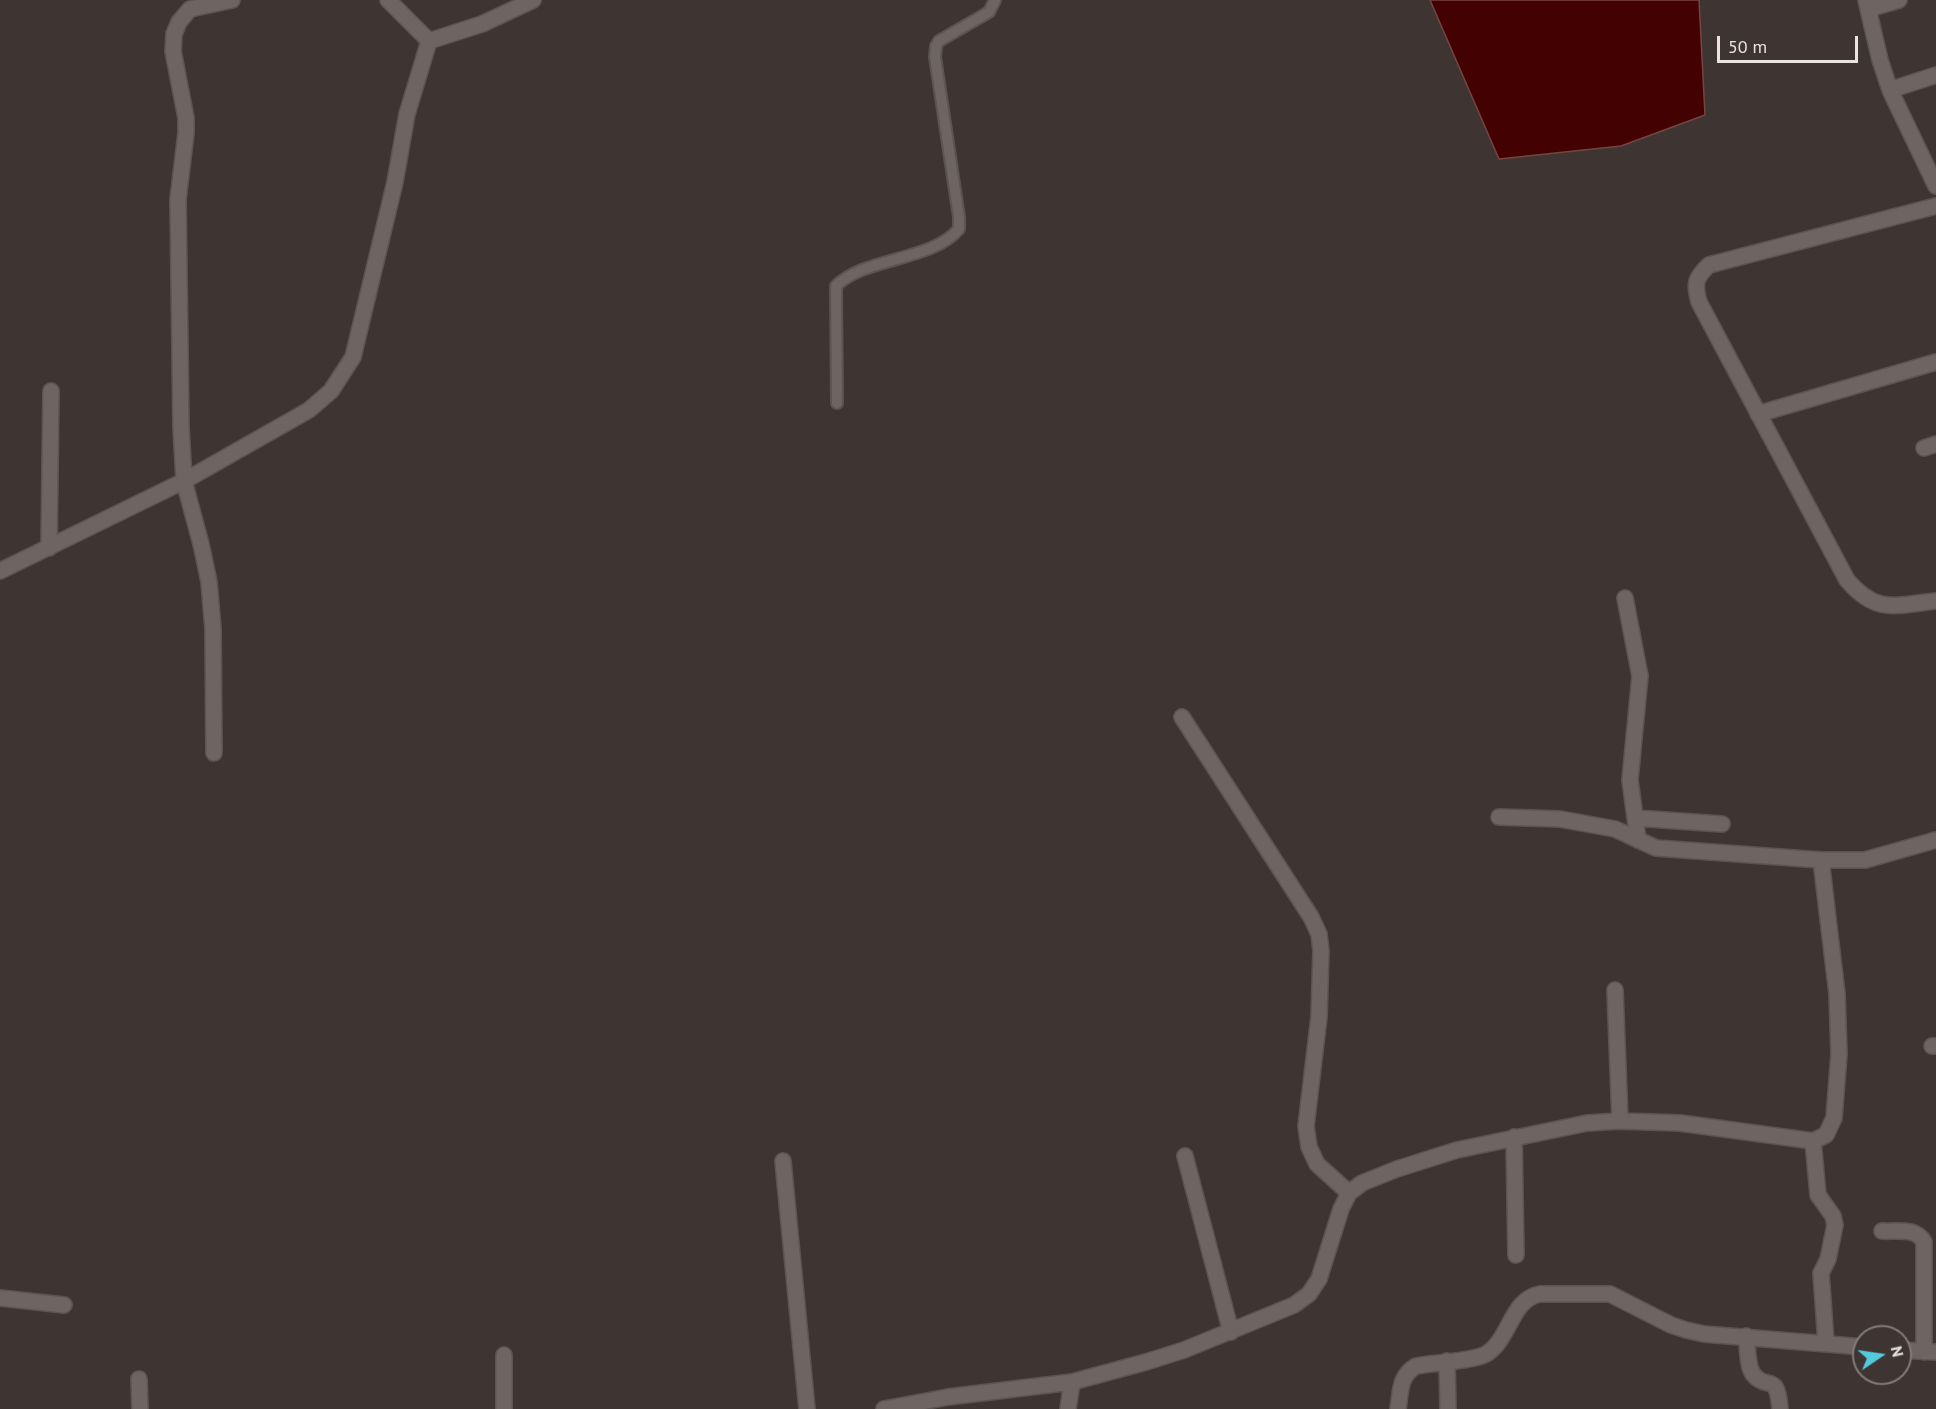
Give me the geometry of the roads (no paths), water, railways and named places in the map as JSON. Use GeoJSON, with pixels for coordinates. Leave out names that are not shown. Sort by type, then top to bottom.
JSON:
{"type":"FeatureCollection","features":[{"type":"Feature","properties":{"kind":"street"},"geometry":{"type":"LineString","coordinates":[[214,753],[213,629],[209,582],[184,481],[181,427],[178,199],[186,125],[173,51],[174,34],[179,22],[189,9],[232,0]]}},
{"type":"Feature","properties":{"kind":"street"},"geometry":{"type":"LineString","coordinates":[[388,0],[429,41]]}},
{"type":"Feature","properties":{"kind":"street"},"geometry":{"type":"LineString","coordinates":[[429,41],[482,24],[533,0]]}},
{"type":"Feature","properties":{"kind":"street"},"geometry":{"type":"LineString","coordinates":[[1899,0],[1867,4],[1880,60],[1890,90],[1936,186]]}},
{"type":"Feature","properties":{"kind":"street"},"geometry":{"type":"LineString","coordinates":[[0,571],[184,481],[309,410],[331,391],[353,357],[395,182],[407,114],[429,41]]}},
{"type":"Feature","properties":{"kind":"street"},"geometry":{"type":"LineString","coordinates":[[1890,90],[1936,75]]}},
{"type":"Feature","properties":{"kind":"street"},"geometry":{"type":"LineString","coordinates":[[1936,206],[1709,265],[1700,273],[1695,287],[1699,302],[1847,580],[1858,593],[1874,603],[1889,606],[1936,601]]}},
{"type":"Feature","properties":{"kind":"street"},"geometry":{"type":"LineString","coordinates":[[1758,414],[1936,362]]}},
{"type":"Feature","properties":{"kind":"street"},"geometry":{"type":"LineString","coordinates":[[49,548],[51,391]]}},
{"type":"Feature","properties":{"kind":"street"},"geometry":{"type":"LineString","coordinates":[[1625,598],[1640,676],[1630,769],[1638,840]]}},
{"type":"Feature","properties":{"kind":"street"},"geometry":{"type":"LineString","coordinates":[[1182,717],[1311,917],[1319,934],[1321,951],[1319,1017],[1306,1126],[1309,1147],[1317,1164],[1349,1193]]}},
{"type":"Feature","properties":{"kind":"street"},"geometry":{"type":"LineString","coordinates":[[1499,817],[1560,819],[1615,829],[1656,848],[1821,860],[1865,860],[1936,840]]}},
{"type":"Feature","properties":{"kind":"street"},"geometry":{"type":"LineString","coordinates":[[1635,818],[1722,824]]}},
{"type":"Feature","properties":{"kind":"street"},"geometry":{"type":"LineString","coordinates":[[884,1409],[948,1397],[1072,1382],[1146,1362],[1231,1332],[1294,1305],[1309,1294],[1319,1280],[1341,1209],[1349,1193],[1362,1183],[1397,1169],[1458,1150],[1587,1123],[1620,1121],[1680,1123],[1813,1141],[1826,1135],[1834,1118],[1839,1054],[1837,994],[1821,860]]}},
{"type":"Feature","properties":{"kind":"street"},"geometry":{"type":"LineString","coordinates":[[1615,990],[1620,1121]]}},
{"type":"Feature","properties":{"kind":"street"},"geometry":{"type":"LineString","coordinates":[[1514,1137],[1516,1255]]}},
{"type":"Feature","properties":{"kind":"street"},"geometry":{"type":"LineString","coordinates":[[1813,1141],[1818,1195],[1833,1216],[1835,1225],[1828,1259],[1821,1273],[1826,1343]]}},
{"type":"Feature","properties":{"kind":"street"},"geometry":{"type":"LineString","coordinates":[[1185,1156],[1231,1332]]}},
{"type":"Feature","properties":{"kind":"street"},"geometry":{"type":"LineString","coordinates":[[783,1161],[807,1409]]}},
{"type":"Feature","properties":{"kind":"street"},"geometry":{"type":"LineString","coordinates":[[1882,1231],[1913,1232],[1920,1235],[1924,1242],[1930,1352],[1912,1351]]}},
{"type":"Feature","properties":{"kind":"street"},"geometry":{"type":"LineString","coordinates":[[1398,1409],[1402,1382],[1407,1371],[1416,1366],[1472,1359],[1493,1350],[1524,1301],[1532,1295],[1610,1294],[1686,1330],[1704,1334],[1852,1346]]}},
{"type":"Feature","properties":{"kind":"street"},"geometry":{"type":"LineString","coordinates":[[0,1298],[64,1305]]}},
{"type":"Feature","properties":{"kind":"street"},"geometry":{"type":"LineString","coordinates":[[1746,1336],[1751,1370],[1758,1379],[1772,1383],[1778,1389],[1780,1409]]}},
{"type":"Feature","properties":{"kind":"street"},"geometry":{"type":"LineString","coordinates":[[504,1355],[504,1409]]}},
{"type":"Feature","properties":{"kind":"street"},"geometry":{"type":"LineString","coordinates":[[1447,1361],[1448,1409]]}},
{"type":"Feature","properties":{"kind":"street"},"geometry":{"type":"LineString","coordinates":[[139,1379],[140,1409]]}},
{"type":"Feature","properties":{"kind":"street"},"geometry":{"type":"LineString","coordinates":[[1068,1409],[1072,1382]]}},
{"type":"Feature","properties":{"kind":"lane"},"geometry":{"type":"LineString","coordinates":[[837,403],[836,286],[852,275],[944,243],[959,229],[935,57],[936,46],[939,41],[989,12],[995,0]]}}]}
